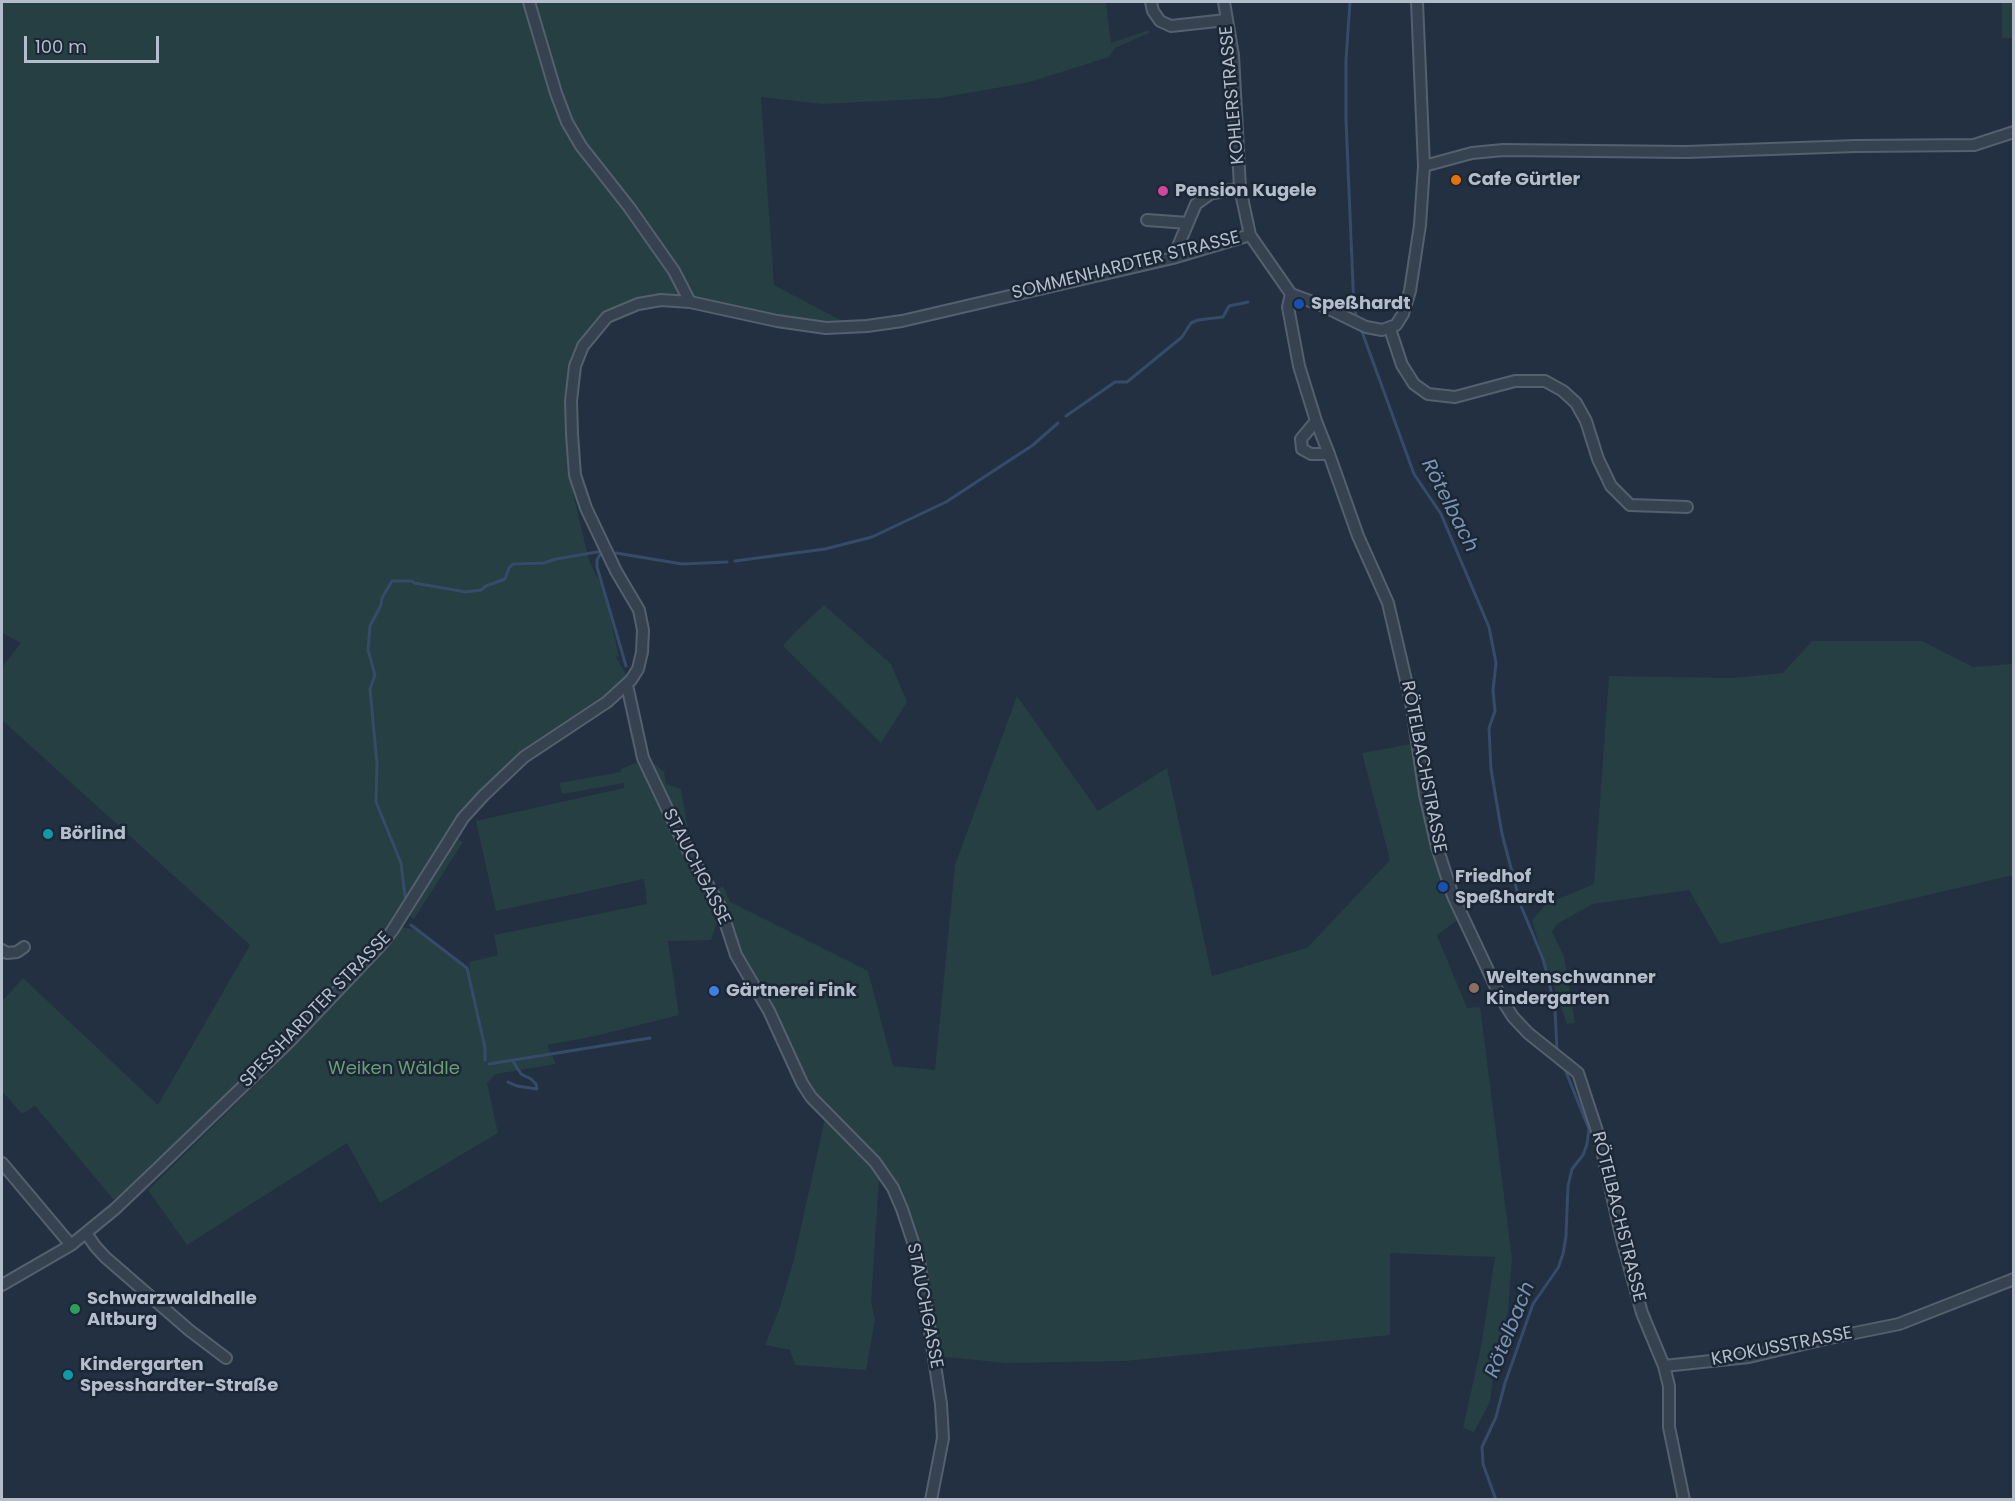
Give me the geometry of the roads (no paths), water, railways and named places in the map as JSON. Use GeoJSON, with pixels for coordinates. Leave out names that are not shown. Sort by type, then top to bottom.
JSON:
{"type":"FeatureCollection","features":[{"type":"Feature","properties":{"kind":"street"},"geometry":{"type":"LineString","coordinates":[[529,2],[567,122],[581,146],[629,207],[674,271],[690,302]]}},
{"type":"Feature","properties":{"kind":"street"},"geometry":{"type":"LineString","coordinates":[[1151,2],[1153,11],[1160,21],[1172,26],[1226,20]]}},
{"type":"Feature","properties":{"kind":"street","name":"KOHLERSTRASSE"},"geometry":{"type":"LineString","coordinates":[[1224,2],[1233,55],[1240,188],[1250,235]]}},
{"type":"Feature","properties":{"kind":"street"},"geometry":{"type":"LineString","coordinates":[[1291,294],[1321,304],[1366,327],[1382,330],[1396,325],[1403,314],[1410,291],[1420,225],[1424,166],[1417,2]]}},
{"type":"Feature","properties":{"kind":"street"},"geometry":{"type":"LineString","coordinates":[[1424,166],[1472,153],[1503,150],[1686,152],[1856,146],[1974,145],[2013,132]]}},
{"type":"Feature","properties":{"kind":"street","name":"KOHLERSTRASSE"},"geometry":{"type":"LineString","coordinates":[[1173,258],[1196,204],[1210,194],[1240,188]]}},
{"type":"Feature","properties":{"kind":"street"},"geometry":{"type":"LineString","coordinates":[[1147,220],[1188,223]]}},
{"type":"Feature","properties":{"kind":"street","name":"SOMMENHARDTER STRASSE"},"geometry":{"type":"LineString","coordinates":[[583,346],[607,317],[638,304],[661,300],[690,302],[777,321],[826,328],[867,326],[914,318],[1173,258],[1250,235],[1291,294]]}},
{"type":"Feature","properties":{"kind":"street","name":"RÖTELBACHSTRASSE"},"geometry":{"type":"LineString","coordinates":[[1291,294],[1288,307],[1298,356],[1316,422],[1358,536],[1388,603],[1411,702],[1425,795],[1437,847],[1453,896],[1497,990],[1513,1017],[1578,1073],[1599,1137],[1622,1240],[1642,1313],[1664,1366],[1669,1386],[1669,1427],[1684,1500]]}},
{"type":"Feature","properties":{"kind":"street"},"geometry":{"type":"LineString","coordinates":[[1390,329],[1402,364],[1414,384],[1428,394],[1455,397],[1515,381],[1545,381],[1563,391],[1576,404],[1586,421],[1598,459],[1611,486],[1630,505],[1687,507]]}},
{"type":"Feature","properties":{"kind":"street","name":"SPESSHARDTER STRASSE"},"geometry":{"type":"LineString","coordinates":[[2,1285],[71,1245],[116,1209],[289,1041],[381,946],[463,818],[504,774],[524,757],[607,702],[627,685],[638,669],[642,652],[643,630],[639,610],[604,547],[586,508],[575,475],[572,392],[575,366],[583,346]]}},
{"type":"Feature","properties":{"kind":"street"},"geometry":{"type":"LineString","coordinates":[[1316,422],[1301,439],[1302,449],[1311,454],[1329,454]]}},
{"type":"Feature","properties":{"kind":"street","name":"STAUCHGASSE"},"geometry":{"type":"LineString","coordinates":[[627,685],[643,758],[681,838],[720,906],[736,955],[770,1011],[802,1083],[811,1096],[875,1162],[893,1188],[902,1209],[919,1260],[941,1404],[943,1438],[931,1500]]}},
{"type":"Feature","properties":{"kind":"street"},"geometry":{"type":"LineString","coordinates":[[2,950],[7,953],[17,952],[24,947]]}},
{"type":"Feature","properties":{"kind":"street"},"geometry":{"type":"LineString","coordinates":[[2,1163],[71,1245]]}},
{"type":"Feature","properties":{"kind":"street"},"geometry":{"type":"LineString","coordinates":[[86,1233],[105,1257],[226,1359]]}},
{"type":"Feature","properties":{"kind":"street","name":"KROKUSSTRASSE"},"geometry":{"type":"LineString","coordinates":[[1664,1366],[1749,1357],[1899,1324],[2013,1279]]}},
{"type":"Feature","properties":{"kind":"waterway","name":"Rötelbach"},"geometry":{"type":"LineString","coordinates":[[1350,2],[1346,60],[1346,120],[1354,309],[1358,320]]}},
{"type":"Feature","properties":{"kind":"waterway"},"geometry":{"type":"LineString","coordinates":[[1066,416],[1115,382],[1127,382],[1182,337],[1191,323],[1223,317],[1229,306],[1248,302]]}},
{"type":"Feature","properties":{"kind":"waterway","name":"Rötelbach"},"geometry":{"type":"LineString","coordinates":[[1361,329],[1414,474],[1441,514],[1489,627],[1496,663],[1493,690],[1495,711],[1489,728],[1491,769],[1502,834],[1521,906],[1548,977],[1555,1010],[1557,1051]]}},
{"type":"Feature","properties":{"kind":"waterway"},"geometry":{"type":"LineString","coordinates":[[735,561],[825,549],[872,537],[946,502],[1033,445],[1058,423]]}},
{"type":"Feature","properties":{"kind":"waterway"},"geometry":{"type":"LineString","coordinates":[[602,551],[597,560],[597,567],[626,666]]}},
{"type":"Feature","properties":{"kind":"waterway"},"geometry":{"type":"LineString","coordinates":[[405,896],[401,863],[376,802],[377,764],[370,689],[375,675],[368,650],[370,626],[381,605],[382,598],[392,581],[412,581],[466,592],[481,590],[505,579],[513,564],[544,563],[603,551]]}},
{"type":"Feature","properties":{"kind":"waterway"},"geometry":{"type":"LineString","coordinates":[[616,553],[682,564],[727,562]]}},
{"type":"Feature","properties":{"kind":"waterway"},"geometry":{"type":"LineString","coordinates":[[411,925],[467,968],[485,1048],[485,1060]]}},
{"type":"Feature","properties":{"kind":"waterway"},"geometry":{"type":"LineString","coordinates":[[489,1064],[650,1038]]}},
{"type":"Feature","properties":{"kind":"waterway"},"geometry":{"type":"LineString","coordinates":[[508,1082],[537,1089],[536,1084],[521,1074],[512,1060]]}},
{"type":"Feature","properties":{"kind":"waterway","name":"Rötelbach"},"geometry":{"type":"LineString","coordinates":[[1496,1500],[1483,1464],[1482,1447],[1496,1417],[1505,1383],[1533,1304],[1558,1268],[1563,1254],[1568,1186],[1572,1169],[1583,1155],[1587,1144],[1589,1129],[1566,1072]]}},
{"type":"Feature","properties":{"kind":"place","name":"Cafe Gürtler"},"geometry":{"type":"Point","coordinates":[1456,180]}},
{"type":"Feature","properties":{"kind":"place","name":"Pension Kugele"},"geometry":{"type":"Point","coordinates":[1163,191]}},
{"type":"Feature","properties":{"kind":"place","name":"Speßhardt"},"geometry":{"type":"Point","coordinates":[1299,304]}},
{"type":"Feature","properties":{"kind":"place","name":"Börlind"},"geometry":{"type":"Point","coordinates":[48,834]}},
{"type":"Feature","properties":{"kind":"place","name":"Friedhof Speßhardt"},"geometry":{"type":"Point","coordinates":[1443,887]}},
{"type":"Feature","properties":{"kind":"place","name":"Weltenschwanner Kindergarten"},"geometry":{"type":"Point","coordinates":[1474,988]}},
{"type":"Feature","properties":{"kind":"place","name":"Gärtnerei Fink"},"geometry":{"type":"Point","coordinates":[714,991]}},
{"type":"Feature","properties":{"kind":"place","name":"Schwarzwaldhalle Altburg"},"geometry":{"type":"Point","coordinates":[75,1309]}},
{"type":"Feature","properties":{"kind":"place","name":"Kindergarten Spesshardter-Straße"},"geometry":{"type":"Point","coordinates":[68,1375]}},
{"type":"Feature","properties":{"kind":"park label","name":"Weiken Wäldle"},"geometry":{"type":"Point","coordinates":[394,1069]}}]}
